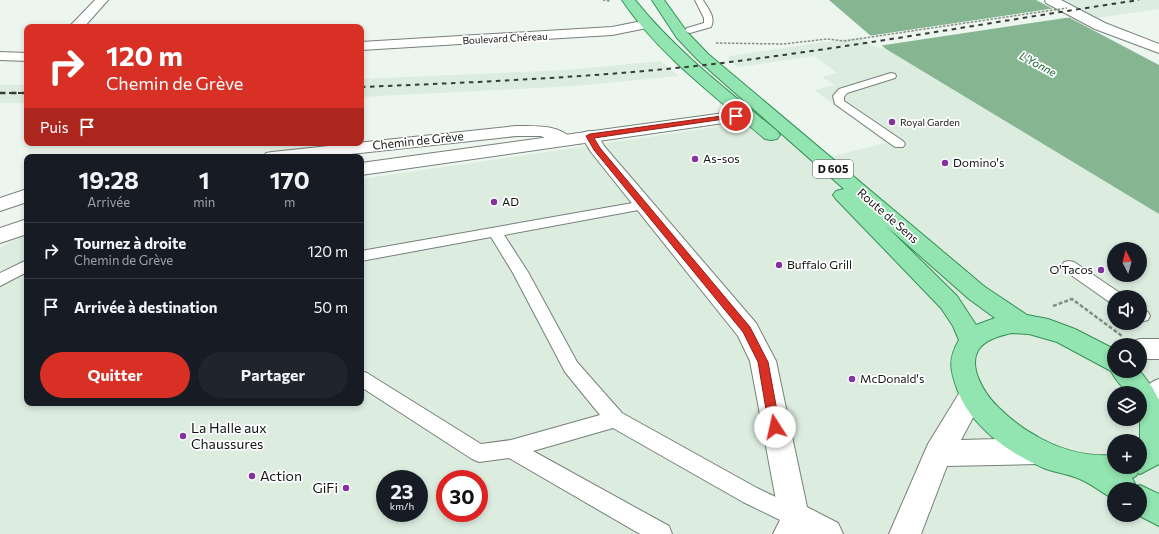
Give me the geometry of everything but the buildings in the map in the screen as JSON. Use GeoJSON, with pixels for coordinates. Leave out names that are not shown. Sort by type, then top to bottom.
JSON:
{"type":"FeatureCollection","features":[{"type":"Feature","properties":{"kind":"main road","name":"Route de Sens"},"geometry":{"type":"LineString","coordinates":[[628,0],[647,24],[682,60],[746,115],[836,188],[949,302],[963,322],[971,340]]}},
{"type":"Feature","properties":{"kind":"main road","name":"Route de Sens"},"geometry":{"type":"LineString","coordinates":[[658,0],[677,29],[703,57],[977,294],[1022,324]]}},
{"type":"Feature","properties":{"kind":"main road"},"geometry":{"type":"LineString","coordinates":[[1103,348],[1045,328],[1022,324],[1001,325],[984,331],[971,340],[963,354],[964,373],[972,394],[988,415],[1010,435],[1037,451],[1063,463],[1089,469],[1107,470]]}},
{"type":"Feature","properties":{"kind":"main road"},"geometry":{"type":"LineString","coordinates":[[1132,378],[1155,396],[1158,440],[1150,454],[1147,456]]}},
{"type":"Feature","properties":{"kind":"main road"},"geometry":{"type":"LineString","coordinates":[[1089,469],[1111,482]]}},
{"type":"Feature","properties":{"kind":"main road"},"geometry":{"type":"LineString","coordinates":[[1147,503],[1159,511]]}},
{"type":"Feature","properties":{"kind":"street"},"geometry":{"type":"LineString","coordinates":[[79,24],[102,0]]}},
{"type":"Feature","properties":{"kind":"street"},"geometry":{"type":"LineString","coordinates":[[1051,0],[1100,26],[1159,49]]}},
{"type":"Feature","properties":{"kind":"street","name":"Boulevard Chéreau"},"geometry":{"type":"LineString","coordinates":[[364,46],[612,31],[647,24]]}},
{"type":"Feature","properties":{"kind":"street"},"geometry":{"type":"LineString","coordinates":[[0,56],[24,57]]}},
{"type":"Feature","properties":{"kind":"street","name":"Chemin de Grève"},"geometry":{"type":"LineString","coordinates":[[364,169],[746,115]]}},
{"type":"Feature","properties":{"kind":"street","name":"Chemin de Grève"},"geometry":{"type":"LineString","coordinates":[[300,154],[516,131],[544,132],[563,140]]}},
{"type":"Feature","properties":{"kind":"street"},"geometry":{"type":"LineString","coordinates":[[590,136],[597,148],[747,330],[763,362],[775,427],[789,525],[827,534]]}},
{"type":"Feature","properties":{"kind":"street"},"geometry":{"type":"LineString","coordinates":[[0,205],[24,196]]}},
{"type":"Feature","properties":{"kind":"street"},"geometry":{"type":"LineString","coordinates":[[0,236],[24,227]]}},
{"type":"Feature","properties":{"kind":"street"},"geometry":{"type":"LineString","coordinates":[[1147,349],[1159,349]]}},
{"type":"Feature","properties":{"kind":"street"},"geometry":{"type":"LineString","coordinates":[[905,534],[938,454],[972,394]]}},
{"type":"Feature","properties":{"kind":"street"},"geometry":{"type":"LineString","coordinates":[[938,454],[1037,451]]}},
{"type":"Feature","properties":{"kind":"lane"},"geometry":{"type":"LineString","coordinates":[[690,30],[708,24],[709,18],[699,0]]}},
{"type":"Feature","properties":{"kind":"lane"},"geometry":{"type":"LineString","coordinates":[[892,76],[842,91],[838,96],[839,102],[898,144]]}},
{"type":"Feature","properties":{"kind":"lane"},"geometry":{"type":"LineString","coordinates":[[364,255],[496,233],[644,205]]}},
{"type":"Feature","properties":{"kind":"lane"},"geometry":{"type":"LineString","coordinates":[[496,233],[520,272],[571,367],[615,419],[750,495],[789,525]]}},
{"type":"Feature","properties":{"kind":"lane"},"geometry":{"type":"LineString","coordinates":[[1069,266],[1107,292]]}},
{"type":"Feature","properties":{"kind":"lane"},"geometry":{"type":"LineString","coordinates":[[0,280],[24,267]]}},
{"type":"Feature","properties":{"kind":"lane"},"geometry":{"type":"LineString","coordinates":[[364,380],[479,453],[511,449],[615,419]]}},
{"type":"Feature","properties":{"kind":"lane"},"geometry":{"type":"LineString","coordinates":[[511,449],[661,534]]}},
{"type":"Feature","properties":{"kind":"path"},"geometry":{"type":"LineString","coordinates":[[712,43],[783,44],[826,40],[844,41],[1067,8]]}},
{"type":"Feature","properties":{"kind":"shaded area"},"geometry":{"type":"Polygon","coordinates":[[[1060,0],[1159,0],[1159,9],[1090,19],[1060,0]]]}},
{"type":"Feature","properties":{"kind":"shaded area"},"geometry":{"type":"Polygon","coordinates":[[[860,37],[873,46],[886,49],[910,63],[1159,214],[1159,534],[0,534],[0,247],[24,235],[24,406],[364,406],[364,179],[744,123],[833,156],[885,143],[814,90],[834,85],[822,77],[837,73],[814,56],[737,67],[728,58],[730,56],[860,37]]]}},
{"type":"Feature","properties":{"kind":"shaded area"},"geometry":{"type":"Polygon","coordinates":[[[661,61],[678,76],[575,86],[364,97],[364,79],[567,70],[661,61]]]}},
{"type":"Feature","properties":{"kind":"shaded area"},"geometry":{"type":"Polygon","coordinates":[[[0,85],[24,85],[24,103],[0,103],[0,85]]]}},
{"type":"Feature","properties":{"kind":"water","name":"L'Yonne"},"geometry":{"type":"Polygon","coordinates":[[[829,0],[1036,0],[1159,65],[1159,214],[886,49],[829,0]]]}},
{"type":"Feature","properties":{"kind":"pier"},"geometry":{"type":"Polygon","coordinates":[[[1056,8],[1072,17],[878,46],[868,36],[1056,8]]]}},
{"type":"Feature","properties":{"kind":"railway"},"geometry":{"type":"LineString","coordinates":[[364,87],[638,72],[730,62],[833,48],[1139,0]]}},
{"type":"Feature","properties":{"kind":"railway"},"geometry":{"type":"LineString","coordinates":[[0,93],[24,93]]}},
{"type":"Feature","properties":{"kind":"place","name":"Royal Garden"},"geometry":{"type":"Point","coordinates":[892,122]}},
{"type":"Feature","properties":{"kind":"place","name":"As-sos"},"geometry":{"type":"Point","coordinates":[695,159]}},
{"type":"Feature","properties":{"kind":"place","name":"Domino's"},"geometry":{"type":"Point","coordinates":[945,163]}},
{"type":"Feature","properties":{"kind":"place","name":"AD"},"geometry":{"type":"Point","coordinates":[494,202]}},
{"type":"Feature","properties":{"kind":"place","name":"Buffalo Grill"},"geometry":{"type":"Point","coordinates":[779,265]}},
{"type":"Feature","properties":{"kind":"place","name":"O'Tacos"},"geometry":{"type":"Point","coordinates":[1101,270]}},
{"type":"Feature","properties":{"kind":"place","name":"McDonald's"},"geometry":{"type":"Point","coordinates":[852,379]}},
{"type":"Feature","properties":{"kind":"place","name":"La Halle aux Chaussures"},"geometry":{"type":"Point","coordinates":[183,436]}},
{"type":"Feature","properties":{"kind":"place","name":"Action"},"geometry":{"type":"Point","coordinates":[252,476]}},
{"type":"Feature","properties":{"kind":"place","name":"GiFi"},"geometry":{"type":"Point","coordinates":[346,488]}},
{"type":"Feature","properties":{"kind":"route"},"geometry":{"type":"LineString","coordinates":[[736,116],[590,136],[597,148],[673,242],[747,330],[763,362],[775,427]]}}]}
